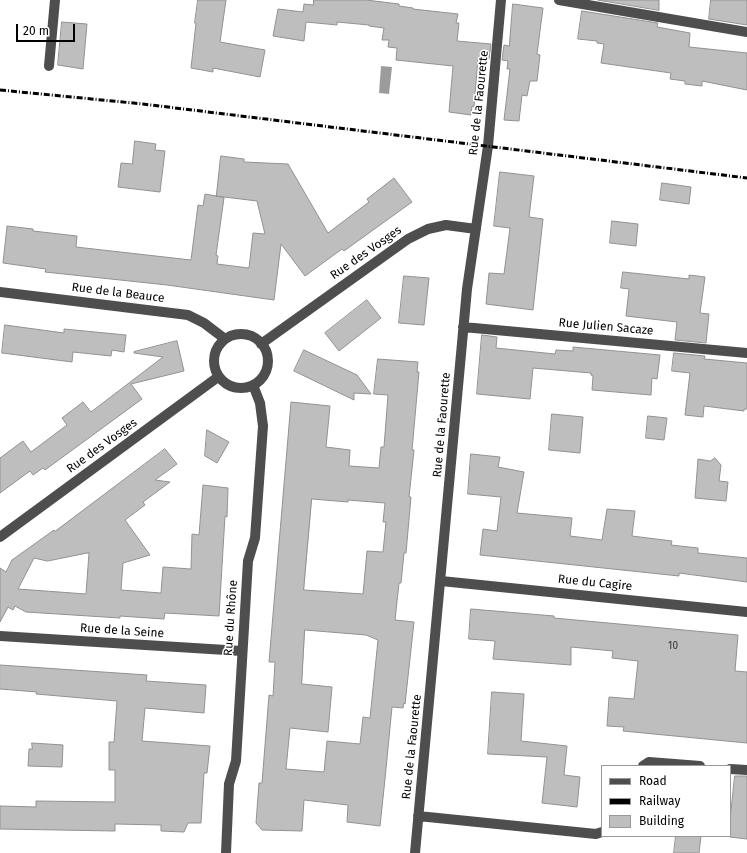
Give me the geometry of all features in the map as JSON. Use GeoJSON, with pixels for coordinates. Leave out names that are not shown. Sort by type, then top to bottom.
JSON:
{"type":"FeatureCollection","features":[{"type":"Feature","properties":{"kind":"street"},"geometry":{"type":"LineString","coordinates":[[49,66],[55,0]]}},
{"type":"Feature","properties":{"kind":"street","name":"Rue de la Faourette"},"geometry":{"type":"LineString","coordinates":[[415,853],[463,327],[467,288],[488,146],[501,0]]}},
{"type":"Feature","properties":{"kind":"street"},"geometry":{"type":"LineString","coordinates":[[559,0],[747,32]]}},
{"type":"Feature","properties":{"kind":"street","name":"Rue des Vosges"},"geometry":{"type":"LineString","coordinates":[[261,344],[408,239],[428,229],[446,225],[476,229]]}},
{"type":"Feature","properties":{"kind":"street","name":"Rue de la Beauce"},"geometry":{"type":"LineString","coordinates":[[0,292],[188,315],[204,323],[225,339]]}},
{"type":"Feature","properties":{"kind":"street","name":"Rue Julien Sacaze"},"geometry":{"type":"LineString","coordinates":[[463,327],[747,353]]}},
{"type":"Feature","properties":{"kind":"street"},"geometry":{"type":"LineString","coordinates":[[237,334],[250,336],[261,344],[265,348],[268,357],[267,367],[261,380],[253,385],[241,388],[229,386],[218,377],[215,370],[214,360],[218,347],[225,339],[237,334]]}},
{"type":"Feature","properties":{"kind":"street","name":"Rue des Vosges"},"geometry":{"type":"LineString","coordinates":[[0,537],[218,377]]}},
{"type":"Feature","properties":{"kind":"street","name":"Rue du Rhône"},"geometry":{"type":"LineString","coordinates":[[226,853],[229,784],[236,761],[248,561],[255,538],[263,426],[260,403],[253,385]]}},
{"type":"Feature","properties":{"kind":"street","name":"Rue du Cagire"},"geometry":{"type":"LineString","coordinates":[[441,581],[747,612]]}},
{"type":"Feature","properties":{"kind":"street","name":"Rue de la Seine"},"geometry":{"type":"LineString","coordinates":[[0,636],[242,651]]}},
{"type":"Feature","properties":{"kind":"street"},"geometry":{"type":"LineString","coordinates":[[644,765],[649,762],[687,765]]}},
{"type":"Feature","properties":{"kind":"street"},"geometry":{"type":"LineString","coordinates":[[731,769],[747,770]]}},
{"type":"Feature","properties":{"kind":"street"},"geometry":{"type":"LineString","coordinates":[[418,816],[596,834],[601,832]]}},
{"type":"Feature","properties":{"kind":"shaded area"},"geometry":{"type":"Polygon","coordinates":[[[381,66],[392,67],[389,94],[379,93],[381,66]]]}},
{"type":"Feature","properties":{"kind":"building"},"geometry":{"type":"Polygon","coordinates":[[[198,0],[226,0],[220,42],[265,50],[260,77],[213,68],[213,72],[191,68],[198,0]]]}},
{"type":"Feature","properties":{"kind":"building"},"geometry":{"type":"Polygon","coordinates":[[[314,0],[366,0],[399,4],[399,6],[413,9],[458,14],[456,23],[459,23],[457,41],[491,44],[489,59],[478,58],[474,107],[472,106],[471,115],[449,112],[453,66],[396,60],[397,48],[388,47],[389,40],[382,40],[384,28],[337,22],[337,25],[306,22],[304,41],[273,36],[278,9],[303,12],[304,4],[313,5],[314,0]]]}},
{"type":"Feature","properties":{"kind":"building"},"geometry":{"type":"Polygon","coordinates":[[[598,0],[659,0],[659,10],[598,0]]]}},
{"type":"Feature","properties":{"kind":"building"},"geometry":{"type":"Polygon","coordinates":[[[711,0],[747,0],[747,25],[709,19],[711,0]]]}},
{"type":"Feature","properties":{"kind":"building"},"geometry":{"type":"Polygon","coordinates":[[[513,4],[543,8],[537,54],[540,55],[537,81],[530,81],[527,96],[522,95],[519,121],[504,120],[510,69],[507,69],[508,61],[502,60],[504,45],[509,46],[513,4]]]}},
{"type":"Feature","properties":{"kind":"building"},"geometry":{"type":"Polygon","coordinates":[[[582,11],[658,23],[657,27],[690,33],[689,47],[747,53],[747,90],[702,81],[702,86],[685,84],[685,81],[670,79],[671,73],[601,63],[604,44],[597,43],[597,41],[578,39],[582,11]]]}},
{"type":"Feature","properties":{"kind":"building"},"geometry":{"type":"Polygon","coordinates":[[[62,22],[87,24],[83,69],[58,65],[62,22]]]}},
{"type":"Feature","properties":{"kind":"building"},"geometry":{"type":"Polygon","coordinates":[[[135,141],[156,144],[155,150],[165,151],[160,192],[118,187],[121,163],[132,164],[135,141]]]}},
{"type":"Feature","properties":{"kind":"building"},"geometry":{"type":"Polygon","coordinates":[[[221,156],[244,159],[244,162],[288,164],[328,233],[369,202],[367,199],[394,178],[412,202],[344,251],[342,249],[305,276],[281,244],[274,300],[167,285],[45,272],[46,269],[3,263],[7,226],[33,229],[33,231],[77,236],[76,247],[191,260],[198,205],[203,206],[205,194],[216,196],[221,156]],[[216,196],[224,198],[216,255],[218,256],[217,264],[249,268],[253,233],[265,234],[257,201],[216,196]]]}},
{"type":"Feature","properties":{"kind":"building"},"geometry":{"type":"Polygon","coordinates":[[[500,172],[534,176],[529,217],[543,219],[533,310],[486,304],[489,273],[504,274],[510,228],[494,226],[500,172]]]}},
{"type":"Feature","properties":{"kind":"building"},"geometry":{"type":"Polygon","coordinates":[[[662,183],[691,187],[689,204],[660,200],[662,183]]]}},
{"type":"Feature","properties":{"kind":"building"},"geometry":{"type":"Polygon","coordinates":[[[612,221],[638,224],[636,246],[610,243],[612,221]]]}},
{"type":"Feature","properties":{"kind":"building"},"geometry":{"type":"Polygon","coordinates":[[[623,272],[689,279],[689,275],[705,277],[700,313],[709,314],[706,343],[675,340],[677,322],[626,316],[629,289],[621,288],[623,272]]]}},
{"type":"Feature","properties":{"kind":"building"},"geometry":{"type":"Polygon","coordinates":[[[404,276],[429,278],[424,325],[399,323],[404,276]]]}},
{"type":"Feature","properties":{"kind":"building"},"geometry":{"type":"Polygon","coordinates":[[[367,300],[381,318],[339,351],[325,333],[367,300]]]}},
{"type":"Feature","properties":{"kind":"building"},"geometry":{"type":"Polygon","coordinates":[[[5,325],[64,333],[64,329],[126,335],[124,352],[112,350],[111,356],[73,352],[72,362],[2,353],[5,325]]]}},
{"type":"Feature","properties":{"kind":"building"},"geometry":{"type":"Polygon","coordinates":[[[482,335],[497,337],[496,348],[555,354],[556,350],[573,351],[573,347],[660,355],[657,379],[652,378],[651,395],[592,390],[593,376],[591,373],[533,368],[530,399],[477,394],[482,335]]]}},
{"type":"Feature","properties":{"kind":"building"},"geometry":{"type":"Polygon","coordinates":[[[177,341],[184,371],[131,384],[142,399],[45,470],[43,468],[33,475],[30,471],[0,493],[0,458],[23,441],[31,452],[67,425],[62,418],[83,402],[91,412],[163,357],[134,352],[177,341]]]}},
{"type":"Feature","properties":{"kind":"building"},"geometry":{"type":"Polygon","coordinates":[[[304,350],[357,375],[371,394],[354,393],[354,400],[294,371],[304,350]]]}},
{"type":"Feature","properties":{"kind":"building"},"geometry":{"type":"Polygon","coordinates":[[[674,353],[705,356],[704,359],[747,363],[747,409],[744,409],[744,411],[704,406],[703,417],[685,415],[690,373],[672,371],[674,353]]]}},
{"type":"Feature","properties":{"kind":"building"},"geometry":{"type":"Polygon","coordinates":[[[378,359],[418,362],[417,372],[419,372],[412,450],[414,450],[409,497],[411,497],[406,553],[404,553],[401,583],[399,583],[395,620],[414,622],[405,704],[404,703],[403,708],[392,707],[380,826],[347,822],[348,805],[304,800],[302,831],[262,830],[256,823],[259,783],[262,783],[269,695],[273,696],[275,662],[269,662],[291,402],[330,406],[326,447],[350,450],[349,466],[379,468],[381,447],[384,447],[388,395],[374,394],[378,359]],[[312,499],[304,590],[363,594],[367,551],[383,552],[386,522],[383,522],[385,503],[312,499]],[[305,630],[302,684],[332,687],[328,732],[290,728],[286,769],[324,772],[327,741],[360,744],[363,717],[370,718],[378,640],[366,635],[305,630]]]}},
{"type":"Feature","properties":{"kind":"building"},"geometry":{"type":"Polygon","coordinates":[[[552,414],[583,417],[580,453],[549,450],[552,414]]]}},
{"type":"Feature","properties":{"kind":"building"},"geometry":{"type":"Polygon","coordinates":[[[648,416],[667,418],[664,440],[646,438],[648,416]]]}},
{"type":"Feature","properties":{"kind":"building"},"geometry":{"type":"Polygon","coordinates":[[[207,430],[229,442],[217,463],[205,456],[207,430]]]}},
{"type":"Feature","properties":{"kind":"building"},"geometry":{"type":"Polygon","coordinates":[[[165,449],[177,464],[155,480],[170,482],[143,502],[145,505],[125,520],[150,555],[123,563],[121,590],[161,593],[163,567],[191,569],[192,534],[199,535],[203,485],[228,488],[219,616],[165,613],[164,619],[120,616],[120,618],[26,612],[15,606],[13,610],[8,607],[0,622],[0,568],[6,572],[12,560],[54,530],[55,531],[165,449]],[[89,553],[47,561],[34,558],[18,589],[86,594],[89,553]]]}},
{"type":"Feature","properties":{"kind":"building"},"geometry":{"type":"Polygon","coordinates":[[[471,454],[500,457],[498,467],[524,472],[517,513],[572,518],[570,536],[602,540],[607,509],[635,511],[632,536],[672,541],[671,545],[698,548],[698,553],[747,558],[747,582],[679,573],[679,576],[480,555],[483,529],[497,531],[501,497],[468,494],[471,454]]]}},
{"type":"Feature","properties":{"kind":"building"},"geometry":{"type":"Polygon","coordinates":[[[715,458],[721,465],[719,481],[728,482],[726,501],[695,498],[698,459],[710,461],[715,458]]]}},
{"type":"Feature","properties":{"kind":"building"},"geometry":{"type":"Polygon","coordinates":[[[471,609],[738,635],[735,671],[747,672],[747,743],[623,731],[624,727],[607,726],[609,697],[634,699],[638,661],[612,658],[613,651],[571,647],[571,665],[493,659],[495,641],[469,639],[471,609]]]}},
{"type":"Feature","properties":{"kind":"building"},"geometry":{"type":"Polygon","coordinates":[[[0,665],[147,675],[146,681],[206,685],[204,713],[145,708],[142,741],[210,746],[207,773],[204,773],[201,823],[188,823],[184,832],[161,831],[161,825],[115,824],[115,831],[0,829],[0,806],[36,807],[36,801],[115,802],[115,770],[109,770],[109,742],[114,742],[117,701],[36,694],[37,692],[0,689],[0,665]]]}},
{"type":"Feature","properties":{"kind":"building"},"geometry":{"type":"Polygon","coordinates":[[[492,692],[524,694],[521,741],[567,746],[564,775],[580,777],[577,807],[542,803],[547,757],[488,754],[492,692]]]}},
{"type":"Feature","properties":{"kind":"building"},"geometry":{"type":"Polygon","coordinates":[[[32,743],[63,745],[62,767],[28,766],[29,749],[32,749],[32,743]]]}},
{"type":"Feature","properties":{"kind":"building"},"geometry":{"type":"Polygon","coordinates":[[[735,776],[747,776],[747,839],[730,837],[735,776]]]}},
{"type":"Feature","properties":{"kind":"building"},"geometry":{"type":"Polygon","coordinates":[[[676,837],[701,837],[699,853],[674,853],[676,837]]]}},
{"type":"Feature","properties":{"kind":"railway"},"geometry":{"type":"LineString","coordinates":[[0,90],[143,104],[747,178]]}}]}
